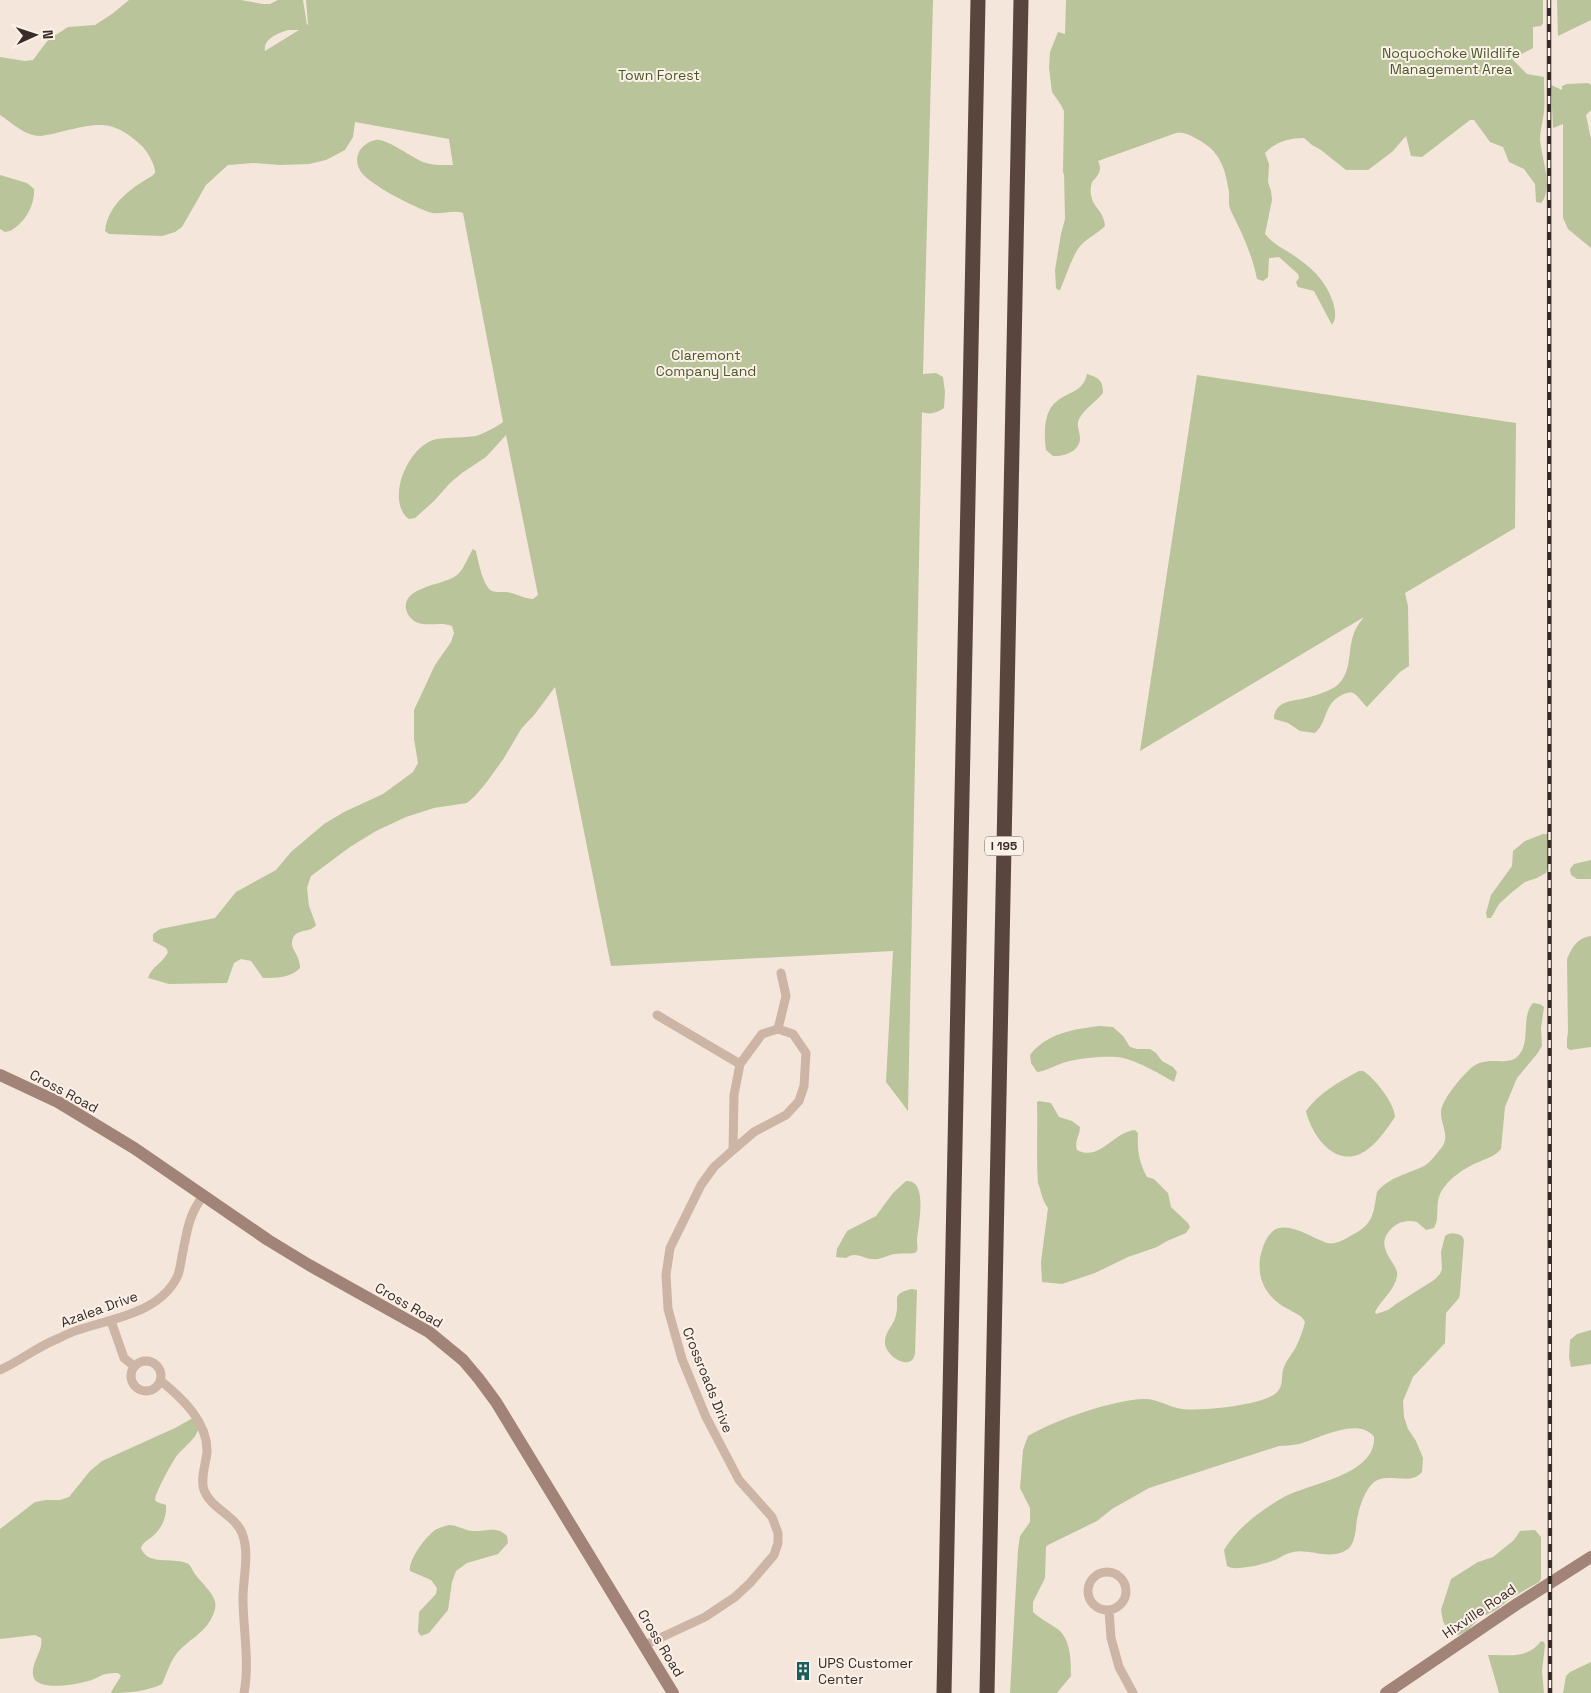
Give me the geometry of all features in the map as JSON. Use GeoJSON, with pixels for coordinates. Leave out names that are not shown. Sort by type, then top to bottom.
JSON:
{"type":"FeatureCollection","features":[{"type":"Feature","properties":{"kind":"highway"},"geometry":{"type":"LineString","coordinates":[[944,1693],[978,0]]}},
{"type":"Feature","properties":{"kind":"highway","name":"I 195"},"geometry":{"type":"LineString","coordinates":[[987,1693],[1021,0]]}},
{"type":"Feature","properties":{"kind":"street"},"geometry":{"type":"LineString","coordinates":[[733,1150],[734,1095],[740,1064],[762,1034],[778,1029],[786,996],[781,973]]}},
{"type":"Feature","properties":{"kind":"street"},"geometry":{"type":"LineString","coordinates":[[657,1015],[740,1064]]}},
{"type":"Feature","properties":{"kind":"street","name":"Crossroads Drive"},"geometry":{"type":"LineString","coordinates":[[645,1645],[706,1616],[735,1597],[750,1584],[774,1555],[778,1543],[778,1532],[772,1517],[739,1480],[706,1417],[682,1359],[671,1322],[667,1304],[666,1275],[670,1248],[701,1185],[714,1167],[754,1132],[786,1115],[799,1101],[804,1086],[806,1053],[793,1034],[778,1029]]}},
{"type":"Feature","properties":{"kind":"street","name":"Cross Road"},"geometry":{"type":"LineString","coordinates":[[0,1075],[66,1107],[134,1148],[203,1196],[309,1265],[429,1332],[463,1360],[496,1402],[673,1693]]}},
{"type":"Feature","properties":{"kind":"street","name":"Azalea Drive"},"geometry":{"type":"LineString","coordinates":[[0,1370],[69,1334],[111,1321],[156,1302],[170,1288],[178,1274],[187,1229],[194,1209],[203,1196]]}},
{"type":"Feature","properties":{"kind":"street"},"geometry":{"type":"LineString","coordinates":[[111,1321],[124,1358],[134,1366]]}},
{"type":"Feature","properties":{"kind":"street"},"geometry":{"type":"LineString","coordinates":[[142,1361],[152,1361],[159,1367],[162,1376],[161,1381],[154,1389],[143,1391],[138,1389],[130,1376],[134,1366],[142,1361]]}},
{"type":"Feature","properties":{"kind":"street"},"geometry":{"type":"LineString","coordinates":[[161,1381],[176,1394],[203,1428],[207,1450],[204,1490],[211,1502],[237,1524],[242,1533],[245,1562],[243,1622],[247,1652],[244,1693]]}},
{"type":"Feature","properties":{"kind":"street","name":"Hixville Road"},"geometry":{"type":"LineString","coordinates":[[1386,1693],[1525,1598],[1591,1557]]}},
{"type":"Feature","properties":{"kind":"street"},"geometry":{"type":"LineString","coordinates":[[1106,1572],[1119,1576],[1123,1580],[1126,1589],[1122,1603],[1109,1610],[1095,1605],[1089,1592],[1090,1583],[1093,1579],[1106,1572]]}},
{"type":"Feature","properties":{"kind":"street"},"geometry":{"type":"LineString","coordinates":[[1109,1610],[1111,1638],[1119,1667],[1133,1693]]}},
{"type":"Feature","properties":{"kind":"green space"},"geometry":{"type":"Polygon","coordinates":[[[129,0],[241,0],[270,4],[278,0],[303,0],[307,25],[306,0],[933,0],[923,374],[936,373],[943,377],[945,392],[944,408],[933,413],[922,412],[908,1111],[886,1082],[893,951],[611,966],[555,687],[521,729],[504,758],[486,783],[467,803],[434,808],[406,817],[376,831],[350,847],[311,876],[307,888],[309,906],[316,925],[313,928],[299,932],[293,937],[292,945],[299,960],[300,968],[292,974],[283,977],[263,978],[251,961],[241,959],[234,963],[227,983],[169,984],[148,978],[168,952],[166,948],[153,941],[153,934],[160,929],[215,918],[236,892],[276,870],[291,852],[324,824],[344,812],[383,794],[413,772],[418,763],[414,739],[414,710],[435,665],[451,642],[454,633],[452,626],[423,624],[413,620],[406,609],[407,601],[411,595],[457,575],[473,549],[476,551],[489,589],[496,592],[509,592],[530,599],[538,595],[506,435],[486,457],[450,483],[415,518],[409,519],[406,517],[399,500],[402,476],[411,459],[422,446],[437,439],[476,436],[503,422],[463,213],[431,213],[410,204],[373,183],[361,172],[357,164],[360,150],[371,141],[380,140],[418,160],[438,165],[453,165],[449,139],[355,122],[353,137],[345,150],[326,160],[309,164],[280,165],[253,163],[228,165],[206,185],[182,227],[175,232],[162,236],[109,234],[105,231],[107,221],[116,205],[136,186],[155,173],[149,155],[132,137],[114,127],[105,125],[87,126],[41,136],[29,134],[19,128],[0,115],[0,57],[25,61],[33,60],[48,40],[68,27],[95,25],[129,0]],[[288,30],[272,37],[266,43],[265,51],[299,30],[288,30]]]}},
{"type":"Feature","properties":{"kind":"green space"},"geometry":{"type":"Polygon","coordinates":[[[1066,0],[1543,0],[1543,23],[1541,26],[1533,27],[1533,48],[1512,59],[1527,74],[1544,77],[1544,115],[1540,139],[1547,181],[1545,197],[1541,203],[1536,202],[1535,184],[1524,169],[1509,162],[1503,147],[1490,142],[1474,120],[1470,120],[1422,157],[1411,156],[1406,136],[1392,152],[1368,170],[1346,170],[1304,138],[1288,140],[1273,146],[1265,153],[1269,164],[1268,182],[1272,200],[1265,234],[1304,263],[1326,286],[1335,311],[1332,325],[1314,291],[1298,287],[1296,282],[1299,278],[1298,274],[1279,257],[1269,258],[1268,277],[1263,281],[1257,279],[1246,244],[1230,209],[1229,192],[1220,161],[1216,154],[1205,144],[1187,134],[1176,133],[1098,161],[1100,170],[1092,182],[1091,193],[1094,203],[1103,217],[1105,226],[1079,247],[1060,290],[1058,290],[1056,288],[1055,270],[1065,219],[1063,174],[1064,111],[1052,92],[1049,68],[1050,52],[1058,32],[1065,34],[1066,0]]]}},
{"type":"Feature","properties":{"kind":"green space","name":"Noquochoke Wildlife Management Area"},"geometry":{"type":"Polygon","coordinates":[[[1557,0],[1591,0],[1591,20],[1558,36],[1557,0]]]}},
{"type":"Feature","properties":{"kind":"green space"},"geometry":{"type":"Polygon","coordinates":[[[1588,83],[1591,85],[1591,110],[1586,115],[1591,139],[1591,248],[1568,229],[1563,218],[1563,124],[1553,128],[1551,85],[1562,90],[1562,86],[1567,84],[1588,83]]]}},
{"type":"Feature","properties":{"kind":"green space"},"geometry":{"type":"Polygon","coordinates":[[[0,175],[27,183],[34,189],[33,201],[28,213],[15,228],[5,232],[0,229],[0,175]]]}},
{"type":"Feature","properties":{"kind":"green space"},"geometry":{"type":"Polygon","coordinates":[[[1087,374],[1100,380],[1103,393],[1079,419],[1080,439],[1077,447],[1070,453],[1053,456],[1046,450],[1045,444],[1045,424],[1049,412],[1056,402],[1082,385],[1087,374]]]}},
{"type":"Feature","properties":{"kind":"green space"},"geometry":{"type":"Polygon","coordinates":[[[1197,375],[1516,423],[1515,528],[1405,593],[1408,606],[1409,666],[1400,672],[1367,707],[1353,693],[1342,695],[1332,703],[1322,724],[1315,733],[1300,731],[1288,723],[1274,719],[1279,706],[1323,692],[1341,682],[1347,669],[1354,633],[1364,617],[1140,751],[1197,375]]]}},
{"type":"Feature","properties":{"kind":"green space"},"geometry":{"type":"Polygon","coordinates":[[[1548,834],[1549,860],[1546,873],[1525,882],[1499,904],[1491,918],[1487,918],[1486,913],[1491,895],[1512,866],[1513,851],[1525,841],[1548,834]]]}},
{"type":"Feature","properties":{"kind":"green space"},"geometry":{"type":"Polygon","coordinates":[[[1591,860],[1591,879],[1577,879],[1571,875],[1570,869],[1574,864],[1591,860]]]}},
{"type":"Feature","properties":{"kind":"green space"},"geometry":{"type":"Polygon","coordinates":[[[1591,936],[1591,1047],[1570,1050],[1567,1048],[1567,959],[1576,944],[1582,939],[1591,936]]]}},
{"type":"Feature","properties":{"kind":"green space"},"geometry":{"type":"Polygon","coordinates":[[[1533,1003],[1544,1007],[1541,1028],[1542,1046],[1517,1078],[1505,1107],[1501,1149],[1492,1156],[1463,1170],[1447,1183],[1440,1194],[1437,1220],[1434,1228],[1426,1230],[1417,1222],[1401,1222],[1386,1235],[1384,1242],[1385,1249],[1397,1271],[1397,1276],[1394,1286],[1375,1312],[1376,1314],[1388,1310],[1434,1280],[1440,1274],[1442,1269],[1441,1252],[1445,1236],[1455,1234],[1462,1236],[1464,1240],[1460,1293],[1459,1298],[1446,1313],[1445,1343],[1413,1377],[1403,1401],[1404,1417],[1408,1429],[1416,1441],[1423,1458],[1422,1472],[1411,1478],[1384,1478],[1377,1480],[1369,1487],[1360,1507],[1352,1545],[1343,1552],[1328,1554],[1299,1551],[1286,1554],[1270,1562],[1244,1568],[1231,1568],[1227,1566],[1224,1550],[1236,1534],[1258,1514],[1284,1497],[1340,1476],[1353,1469],[1372,1450],[1374,1437],[1367,1431],[1359,1429],[1338,1431],[1299,1444],[1279,1446],[1149,1488],[1112,1509],[1097,1521],[1046,1547],[1045,1578],[1033,1602],[1033,1612],[1056,1628],[1065,1637],[1071,1663],[1071,1676],[1057,1693],[1010,1693],[1018,1550],[1020,1536],[1030,1522],[1030,1508],[1020,1488],[1023,1450],[1028,1436],[1083,1412],[1114,1403],[1147,1399],[1182,1409],[1203,1409],[1243,1405],[1275,1394],[1281,1386],[1284,1367],[1297,1344],[1305,1322],[1301,1316],[1276,1301],[1266,1290],[1260,1275],[1260,1258],[1268,1237],[1279,1228],[1286,1228],[1300,1231],[1327,1243],[1334,1243],[1365,1227],[1371,1218],[1377,1192],[1393,1179],[1424,1166],[1442,1147],[1445,1135],[1441,1117],[1442,1108],[1447,1096],[1470,1069],[1483,1062],[1512,1060],[1521,1052],[1524,1045],[1527,1016],[1533,1003]]]}},
{"type":"Feature","properties":{"kind":"green space"},"geometry":{"type":"Polygon","coordinates":[[[1100,1026],[1113,1027],[1123,1036],[1130,1047],[1150,1049],[1156,1053],[1162,1061],[1173,1067],[1177,1072],[1174,1082],[1139,1063],[1117,1057],[1075,1060],[1037,1072],[1031,1063],[1030,1055],[1044,1042],[1053,1037],[1062,1033],[1100,1026]]]}},
{"type":"Feature","properties":{"kind":"green space"},"geometry":{"type":"Polygon","coordinates":[[[1359,1071],[1368,1074],[1378,1085],[1392,1105],[1395,1117],[1371,1147],[1360,1154],[1350,1157],[1340,1155],[1324,1145],[1313,1129],[1306,1111],[1323,1093],[1359,1071]]]}},
{"type":"Feature","properties":{"kind":"green space"},"geometry":{"type":"Polygon","coordinates":[[[1037,1102],[1051,1103],[1059,1117],[1072,1121],[1080,1127],[1076,1147],[1077,1150],[1085,1153],[1100,1149],[1127,1132],[1135,1130],[1138,1133],[1139,1156],[1144,1172],[1147,1177],[1154,1179],[1168,1193],[1171,1207],[1190,1227],[1186,1233],[1095,1273],[1062,1284],[1042,1282],[1041,1262],[1048,1208],[1038,1183],[1037,1102]]]}},
{"type":"Feature","properties":{"kind":"green space"},"geometry":{"type":"Polygon","coordinates":[[[906,1181],[913,1182],[918,1187],[920,1195],[917,1251],[915,1253],[895,1254],[875,1259],[856,1255],[846,1258],[836,1257],[837,1249],[847,1231],[876,1216],[893,1193],[906,1181]]]}},
{"type":"Feature","properties":{"kind":"green space"},"geometry":{"type":"Polygon","coordinates":[[[912,1289],[917,1290],[915,1354],[909,1362],[904,1362],[899,1361],[890,1354],[885,1344],[885,1339],[895,1319],[898,1295],[912,1289]]]}},
{"type":"Feature","properties":{"kind":"green space"},"geometry":{"type":"Polygon","coordinates":[[[1591,1330],[1591,1364],[1571,1367],[1569,1357],[1570,1340],[1577,1334],[1591,1330]]]}},
{"type":"Feature","properties":{"kind":"green space"},"geometry":{"type":"Polygon","coordinates":[[[198,1418],[198,1431],[174,1460],[156,1495],[155,1500],[157,1502],[166,1505],[166,1514],[163,1522],[156,1533],[141,1548],[144,1554],[154,1559],[180,1561],[189,1565],[215,1601],[215,1610],[209,1623],[177,1653],[170,1664],[162,1684],[151,1688],[125,1693],[112,1693],[121,1676],[118,1673],[110,1673],[92,1680],[59,1686],[49,1686],[36,1681],[33,1670],[41,1647],[41,1638],[35,1635],[0,1639],[0,1529],[35,1502],[60,1500],[69,1497],[90,1471],[102,1461],[191,1419],[198,1418]]]}},
{"type":"Feature","properties":{"kind":"green space"},"geometry":{"type":"Polygon","coordinates":[[[449,1525],[472,1531],[499,1531],[507,1536],[508,1543],[498,1554],[467,1563],[456,1571],[452,1582],[448,1610],[429,1633],[421,1636],[418,1632],[419,1612],[436,1594],[437,1588],[431,1580],[410,1571],[410,1566],[415,1554],[428,1536],[437,1529],[449,1525]]]}},
{"type":"Feature","properties":{"kind":"green space"},"geometry":{"type":"Polygon","coordinates":[[[1535,1530],[1541,1537],[1541,1579],[1539,1582],[1511,1598],[1496,1610],[1480,1618],[1467,1631],[1459,1635],[1452,1635],[1448,1632],[1441,1610],[1451,1579],[1478,1562],[1493,1557],[1514,1540],[1520,1531],[1535,1530]]]}},
{"type":"Feature","properties":{"kind":"green space"},"geometry":{"type":"Polygon","coordinates":[[[1541,1641],[1545,1645],[1542,1671],[1544,1693],[1499,1693],[1488,1655],[1523,1654],[1536,1647],[1541,1641]]]}},
{"type":"Feature","properties":{"kind":"green space"},"geometry":{"type":"Polygon","coordinates":[[[1591,1662],[1591,1693],[1563,1693],[1566,1676],[1570,1672],[1591,1662]]]}},
{"type":"Feature","properties":{"kind":"railway"},"geometry":{"type":"LineString","coordinates":[[1549,0],[1550,1693]]}},
{"type":"Feature","properties":{"kind":"place","name":"UPS Customer Center"},"geometry":{"type":"Point","coordinates":[803,1671]}},
{"type":"Feature","properties":{"kind":"park label","name":"Town Forest"},"geometry":{"type":"Point","coordinates":[659,75]}},
{"type":"Feature","properties":{"kind":"park label","name":"Claremont Company Land"},"geometry":{"type":"Point","coordinates":[706,364]}}]}
